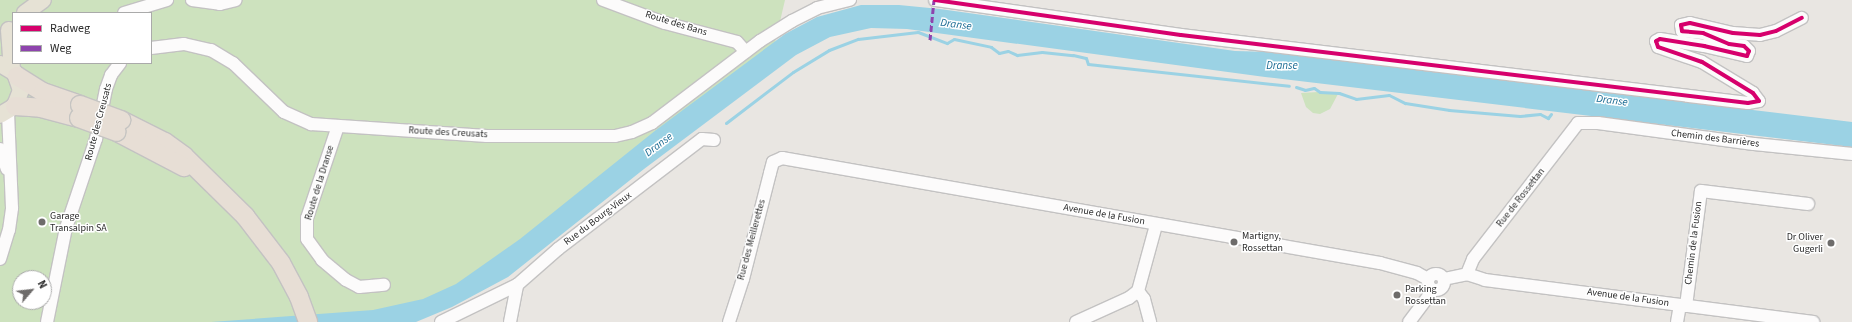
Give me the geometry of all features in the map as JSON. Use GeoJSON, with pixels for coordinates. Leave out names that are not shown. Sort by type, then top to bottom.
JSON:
{"type":"FeatureCollection","features":[{"type":"Feature","properties":{"kind":"highway"},"geometry":{"type":"LineString","coordinates":[[10,70],[43,92],[79,111],[119,126],[223,193],[245,216],[273,250],[288,275],[306,317]]}},
{"type":"Feature","properties":{"kind":"highway"},"geometry":{"type":"LineString","coordinates":[[8,111],[41,108],[79,111]]}},
{"type":"Feature","properties":{"kind":"main road"},"geometry":{"type":"LineString","coordinates":[[26,12],[44,0]]}},
{"type":"Feature","properties":{"kind":"main road"},"geometry":{"type":"LineString","coordinates":[[6,31],[10,70],[21,94],[8,111]]}},
{"type":"Feature","properties":{"kind":"street"},"geometry":{"type":"LineString","coordinates":[[127,12],[167,0]]}},
{"type":"Feature","properties":{"kind":"street"},"geometry":{"type":"LineString","coordinates":[[192,0],[220,4],[236,0]]}},
{"type":"Feature","properties":{"kind":"street","name":"Route des Bans"},"geometry":{"type":"LineString","coordinates":[[603,0],[665,23],[737,42],[746,52]]}},
{"type":"Feature","properties":{"kind":"street","name":"Route des Creusats"},"geometry":{"type":"LineString","coordinates":[[152,48],[184,44],[211,50],[233,63],[275,106],[291,117],[312,124],[503,136],[623,135],[639,130],[664,116],[746,52],[809,12],[850,0]]}},
{"type":"Feature","properties":{"kind":"street"},"geometry":{"type":"LineString","coordinates":[[935,0],[1188,36],[1524,77],[1655,90],[1703,98],[1748,103],[1759,101],[1753,93],[1702,62],[1658,47],[1656,41],[1660,39],[1704,46],[1747,56],[1748,51],[1744,46],[1729,44],[1703,32],[1682,31],[1681,25],[1686,23],[1733,33],[1760,35],[1776,31],[1802,18]]}},
{"type":"Feature","properties":{"kind":"street","name":"Route des Creusats"},"geometry":{"type":"LineString","coordinates":[[47,322],[66,228],[96,139],[106,89],[111,74],[119,64]]}},
{"type":"Feature","properties":{"kind":"street"},"geometry":{"type":"LineString","coordinates":[[0,259],[8,212],[11,182],[8,111]]}},
{"type":"Feature","properties":{"kind":"street","name":"Chemin des Barrières"},"geometry":{"type":"LineString","coordinates":[[1578,123],[1598,123],[1754,144],[1852,154]]}},
{"type":"Feature","properties":{"kind":"street","name":"Rue de Rossettan"},"geometry":{"type":"LineString","coordinates":[[1467,274],[1473,259],[1578,123]]}},
{"type":"Feature","properties":{"kind":"street","name":"Route de la Dranse"},"geometry":{"type":"LineString","coordinates":[[338,126],[307,218],[307,239],[322,260],[346,280],[359,287],[384,285]]}},
{"type":"Feature","properties":{"kind":"street","name":"Rue du Bourg-Vieux"},"geometry":{"type":"LineString","coordinates":[[441,322],[516,285],[558,249],[702,139],[714,140]]}},
{"type":"Feature","properties":{"kind":"street"},"geometry":{"type":"LineString","coordinates":[[0,149],[11,182]]}},
{"type":"Feature","properties":{"kind":"street","name":"Avenue de la Fusion"},"geometry":{"type":"LineString","coordinates":[[777,159],[782,158],[827,165],[1156,225],[1380,263],[1417,273],[1430,285]]}},
{"type":"Feature","properties":{"kind":"street","name":"Rue des Meillerettes"},"geometry":{"type":"LineString","coordinates":[[729,322],[743,279],[770,173],[777,159]]}},
{"type":"Feature","properties":{"kind":"street","name":"Chemin de la Fusion"},"geometry":{"type":"LineString","coordinates":[[1683,305],[1701,191],[1808,204]]}},
{"type":"Feature","properties":{"kind":"street"},"geometry":{"type":"LineString","coordinates":[[1076,322],[1129,298],[1138,291],[1156,225]]}},
{"type":"Feature","properties":{"kind":"street"},"geometry":{"type":"LineString","coordinates":[[1409,322],[1430,285],[1442,288],[1444,279],[1467,274]]}},
{"type":"Feature","properties":{"kind":"street","name":"Avenue de la Fusion"},"geometry":{"type":"LineString","coordinates":[[1467,274],[1485,280],[1813,322]]}},
{"type":"Feature","properties":{"kind":"street"},"geometry":{"type":"LineString","coordinates":[[510,322],[516,285]]}},
{"type":"Feature","properties":{"kind":"street"},"geometry":{"type":"LineString","coordinates":[[1138,291],[1144,299],[1150,322]]}},
{"type":"Feature","properties":{"kind":"street"},"geometry":{"type":"LineString","coordinates":[[1677,322],[1683,305]]}},
{"type":"Feature","properties":{"kind":"green space"},"geometry":{"type":"Polygon","coordinates":[[[0,0],[785,0],[771,60],[462,288],[348,322],[0,322],[0,0]]]}},
{"type":"Feature","properties":{"kind":"green space"},"geometry":{"type":"Polygon","coordinates":[[[1318,92],[1338,94],[1330,109],[1320,114],[1313,113],[1306,107],[1301,93],[1318,92]]]}},
{"type":"Feature","properties":{"kind":"water","name":"Dranse"},"geometry":{"type":"Polygon","coordinates":[[[861,5],[899,5],[940,9],[1235,51],[1271,52],[1852,122],[1852,147],[1265,77],[907,29],[871,28],[830,37],[796,55],[644,169],[508,277],[452,307],[416,322],[211,322],[373,310],[423,299],[456,284],[520,239],[656,130],[785,34],[817,17],[861,5]]]}},
{"type":"Feature","properties":{"kind":"waterway"},"geometry":{"type":"LineString","coordinates":[[726,123],[793,72],[829,50],[858,39],[918,32],[947,43],[954,39],[991,47],[999,53],[1008,51],[1017,55],[1042,52],[1073,55],[1086,58],[1088,64],[1289,86]]}},
{"type":"Feature","properties":{"kind":"waterway"},"geometry":{"type":"LineString","coordinates":[[1296,87],[1305,90],[1314,88],[1320,92],[1339,93],[1356,99],[1389,95],[1405,103],[1449,110],[1520,116],[1540,114],[1548,118],[1551,114]]}},
{"type":"Feature","properties":{"kind":"marked path"},"geometry":{"type":"LineString","coordinates":[[930,40],[934,0]]}},
{"type":"Feature","properties":{"kind":"cycle path"},"geometry":{"type":"LineString","coordinates":[[935,0],[1181,35],[1748,103],[1759,101],[1753,93],[1702,62],[1658,47],[1656,41],[1660,39],[1704,46],[1747,56],[1749,51],[1744,46],[1729,44],[1703,33],[1682,31],[1681,25],[1690,23],[1733,33],[1760,35],[1776,31],[1802,18]]}},
{"type":"Feature","properties":{"kind":"place","name":"Garage Transalpin SA"},"geometry":{"type":"Point","coordinates":[42,222]}},
{"type":"Feature","properties":{"kind":"place","name":"Martigny, Rossettan"},"geometry":{"type":"Point","coordinates":[1234,242]}},
{"type":"Feature","properties":{"kind":"place","name":"Dr Oliver Gugerli"},"geometry":{"type":"Point","coordinates":[1831,243]}},
{"type":"Feature","properties":{"kind":"place","name":"Parking Rossettan"},"geometry":{"type":"Point","coordinates":[1397,295]}}]}
